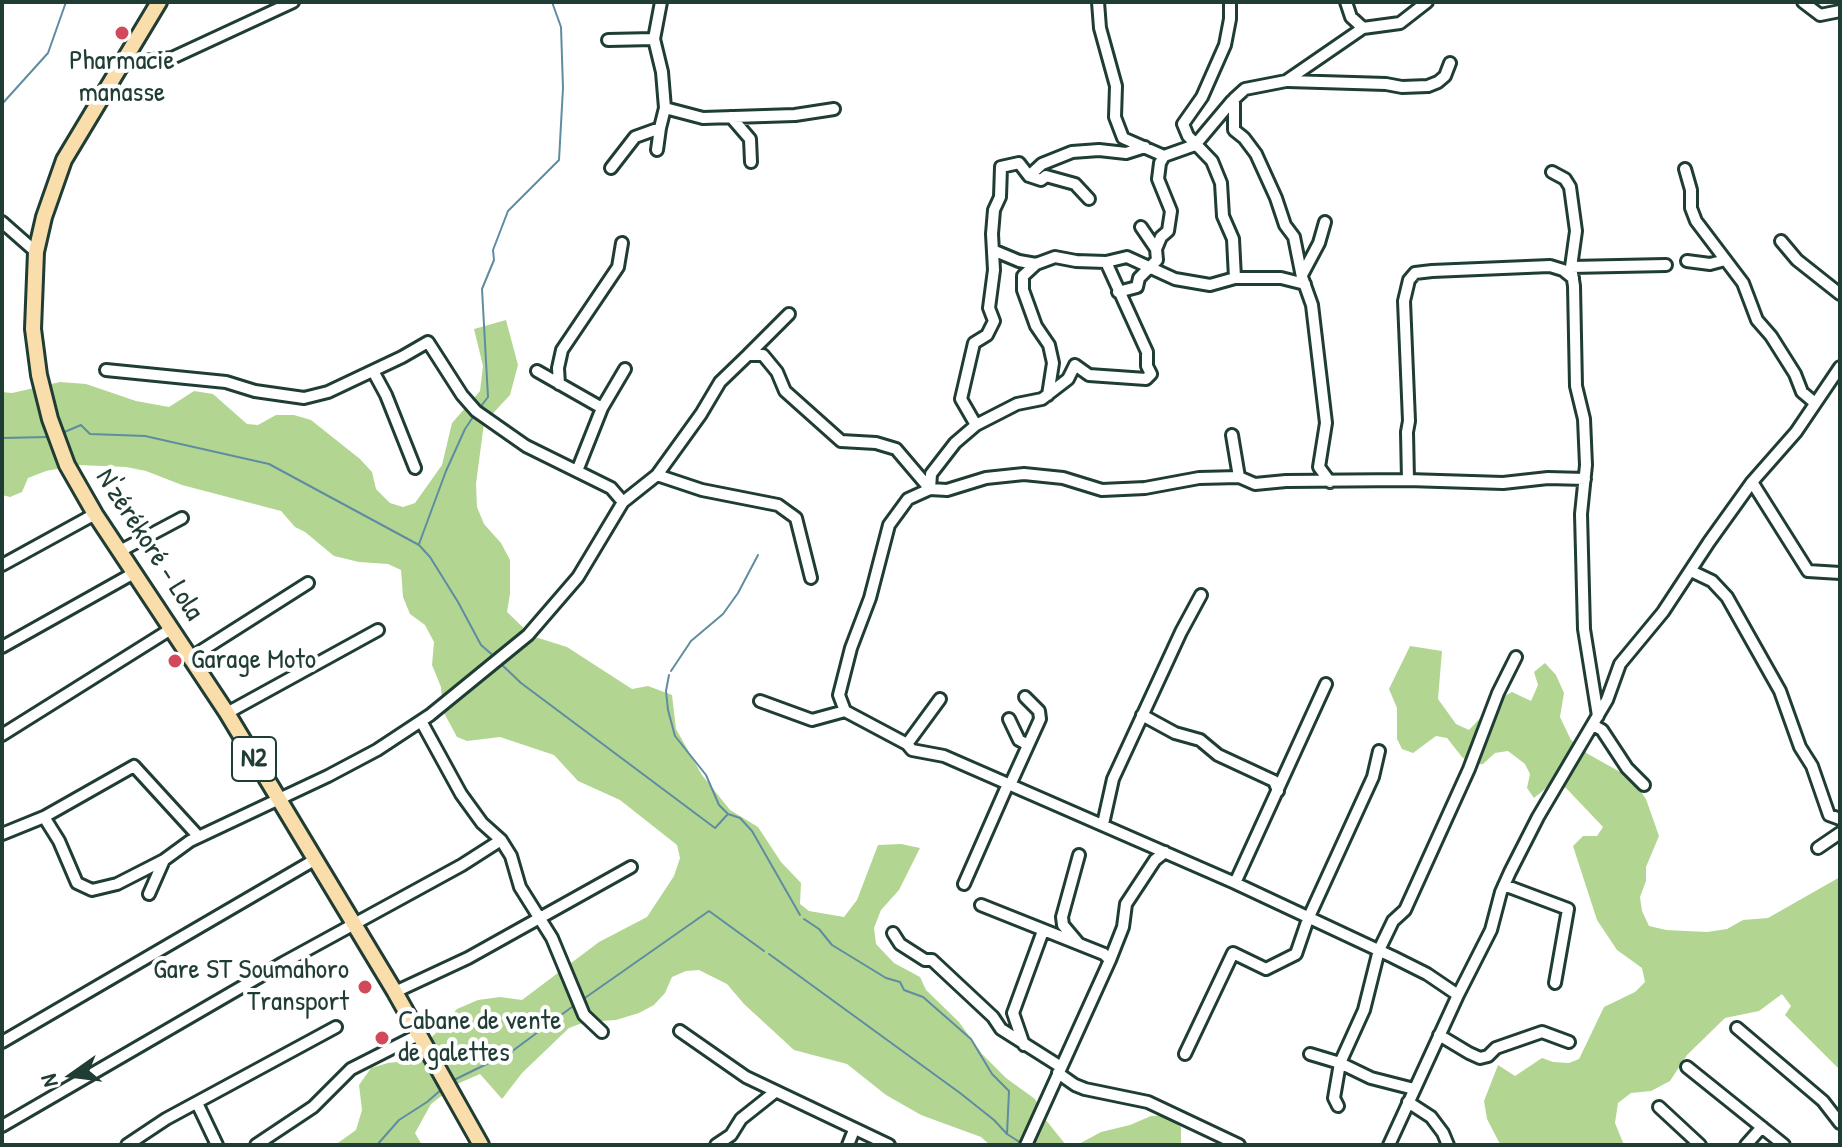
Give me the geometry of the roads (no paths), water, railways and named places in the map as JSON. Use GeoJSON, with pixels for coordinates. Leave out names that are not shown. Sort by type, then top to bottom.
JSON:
{"type":"FeatureCollection","features":[{"type":"Feature","properties":{"kind":"highway","name":"N'zérékoré - Lola"},"geometry":{"type":"LineString","coordinates":[[159,2],[64,160],[44,217],[36,252],[33,329],[39,375],[55,437],[95,514],[227,713],[316,859],[481,1145]]}},
{"type":"Feature","properties":{"kind":"street"},"geometry":{"type":"LineString","coordinates":[[124,63],[172,58],[293,2]]}},
{"type":"Feature","properties":{"kind":"street"},"geometry":{"type":"LineString","coordinates":[[657,150],[665,108],[662,72],[654,39],[661,2]]}},
{"type":"Feature","properties":{"kind":"street"},"geometry":{"type":"LineString","coordinates":[[1098,2],[1100,28],[1116,86],[1115,117],[1123,138],[1164,156]]}},
{"type":"Feature","properties":{"kind":"street"},"geometry":{"type":"LineString","coordinates":[[1230,2],[1225,45],[1202,97],[1183,124],[1195,145],[1212,161],[1221,183],[1223,216],[1233,239],[1235,278]]}},
{"type":"Feature","properties":{"kind":"street"},"geometry":{"type":"LineString","coordinates":[[1346,2],[1351,17],[1363,28]]}},
{"type":"Feature","properties":{"kind":"street"},"geometry":{"type":"LineString","coordinates":[[1286,81],[1363,28],[1400,23],[1427,2]]}},
{"type":"Feature","properties":{"kind":"street"},"geometry":{"type":"LineString","coordinates":[[1803,2],[1820,15],[1840,11]]}},
{"type":"Feature","properties":{"kind":"street"},"geometry":{"type":"LineString","coordinates":[[608,40],[654,39]]}},
{"type":"Feature","properties":{"kind":"street"},"geometry":{"type":"LineString","coordinates":[[1118,292],[1137,287],[1139,278],[1157,260],[1156,249],[1161,237],[1168,231],[1171,211],[1158,179],[1164,156],[1195,145],[1245,89],[1286,81],[1428,86],[1445,76],[1450,63]]}},
{"type":"Feature","properties":{"kind":"street"},"geometry":{"type":"LineString","coordinates":[[1234,99],[1234,130],[1256,154],[1285,225],[1294,237],[1312,305],[1326,423],[1319,467],[1306,482]]}},
{"type":"Feature","properties":{"kind":"street"},"geometry":{"type":"LineString","coordinates":[[665,108],[703,118],[795,115],[834,109]]}},
{"type":"Feature","properties":{"kind":"street"},"geometry":{"type":"LineString","coordinates":[[731,117],[750,139],[753,150],[751,162]]}},
{"type":"Feature","properties":{"kind":"street"},"geometry":{"type":"LineString","coordinates":[[611,168],[635,137],[660,128]]}},
{"type":"Feature","properties":{"kind":"street"},"geometry":{"type":"LineString","coordinates":[[1112,153],[1123,138]]}},
{"type":"Feature","properties":{"kind":"street"},"geometry":{"type":"LineString","coordinates":[[1029,176],[1042,164],[1072,152],[1099,150],[1126,153],[1145,147]]}},
{"type":"Feature","properties":{"kind":"street"},"geometry":{"type":"LineString","coordinates":[[976,425],[961,399],[974,343],[987,335],[994,321],[989,308],[995,251],[992,234],[994,210],[1000,197],[1001,167],[1019,163],[1029,176],[1041,180],[1046,176]]}},
{"type":"Feature","properties":{"kind":"street"},"geometry":{"type":"LineString","coordinates":[[1042,164],[1046,176]]}},
{"type":"Feature","properties":{"kind":"street"},"geometry":{"type":"LineString","coordinates":[[1685,169],[1696,221],[1743,283],[1757,320],[1795,374],[1802,392],[1815,403]]}},
{"type":"Feature","properties":{"kind":"street"},"geometry":{"type":"LineString","coordinates":[[1552,172],[1565,179],[1570,187],[1576,231],[1573,277],[1576,386],[1584,419],[1585,479],[1581,514],[1584,629],[1596,720],[1627,768],[1644,785]]}},
{"type":"Feature","properties":{"kind":"street"},"geometry":{"type":"LineString","coordinates":[[1046,176],[1075,184],[1089,199]]}},
{"type":"Feature","properties":{"kind":"street"},"geometry":{"type":"LineString","coordinates":[[2,222],[36,252]]}},
{"type":"Feature","properties":{"kind":"street"},"geometry":{"type":"LineString","coordinates":[[1304,280],[1303,270],[1319,243],[1325,222]]}},
{"type":"Feature","properties":{"kind":"street"},"geometry":{"type":"LineString","coordinates":[[1141,227],[1156,249]]}},
{"type":"Feature","properties":{"kind":"street"},"geometry":{"type":"LineString","coordinates":[[1781,241],[1797,260],[1840,294]]}},
{"type":"Feature","properties":{"kind":"street"},"geometry":{"type":"LineString","coordinates":[[559,384],[558,368],[562,350],[618,267],[622,243]]}},
{"type":"Feature","properties":{"kind":"street"},"geometry":{"type":"LineString","coordinates":[[995,251],[1036,264]]}},
{"type":"Feature","properties":{"kind":"street"},"geometry":{"type":"LineString","coordinates":[[1048,395],[1053,363],[1049,345],[1036,326],[1023,290],[1023,276],[1036,264],[1055,257],[1106,262],[1127,257],[1175,279],[1210,285],[1235,278],[1304,280]]}},
{"type":"Feature","properties":{"kind":"street"},"geometry":{"type":"LineString","coordinates":[[1687,261],[1710,264],[1725,260]]}},
{"type":"Feature","properties":{"kind":"street"},"geometry":{"type":"LineString","coordinates":[[930,489],[931,474],[955,443],[976,425],[1017,404],[1042,399],[1068,379],[1075,365],[1089,375],[1146,379],[1151,374],[1147,366],[1147,352],[1106,262]]}},
{"type":"Feature","properties":{"kind":"street"},"geometry":{"type":"LineString","coordinates":[[1573,277],[1595,266],[1666,265]]}},
{"type":"Feature","properties":{"kind":"street"},"geometry":{"type":"LineString","coordinates":[[1408,480],[1404,301],[1409,280],[1415,273],[1432,271],[1550,266],[1573,277]]}},
{"type":"Feature","properties":{"kind":"street"},"geometry":{"type":"LineString","coordinates":[[1573,277],[1595,266]]}},
{"type":"Feature","properties":{"kind":"street"},"geometry":{"type":"LineString","coordinates":[[44,817],[59,841],[77,883],[92,890],[117,884],[164,860],[198,836],[377,750],[421,721],[528,635],[578,577],[623,502],[657,475],[720,382],[789,314]]}},
{"type":"Feature","properties":{"kind":"street"},"geometry":{"type":"LineString","coordinates":[[106,370],[226,382],[255,391],[304,398],[328,392],[428,342],[476,411],[526,446],[611,488],[623,502]]}},
{"type":"Feature","properties":{"kind":"street"},"geometry":{"type":"LineString","coordinates":[[748,355],[763,355],[777,372],[785,391],[841,441],[876,443],[896,449],[930,489]]}},
{"type":"Feature","properties":{"kind":"street"},"geometry":{"type":"LineString","coordinates":[[1389,1145],[1491,930],[1504,885],[1538,817],[1607,700],[1620,664],[1663,612],[1752,482],[1796,432],[1840,367]]}},
{"type":"Feature","properties":{"kind":"street"},"geometry":{"type":"LineString","coordinates":[[577,471],[602,408],[625,369]]}},
{"type":"Feature","properties":{"kind":"street"},"geometry":{"type":"LineString","coordinates":[[373,371],[415,468]]}},
{"type":"Feature","properties":{"kind":"street"},"geometry":{"type":"LineString","coordinates":[[537,371],[602,408]]}},
{"type":"Feature","properties":{"kind":"street"},"geometry":{"type":"LineString","coordinates":[[1232,435],[1239,477]]}},
{"type":"Feature","properties":{"kind":"street"},"geometry":{"type":"LineString","coordinates":[[1319,467],[1330,482]]}},
{"type":"Feature","properties":{"kind":"street"},"geometry":{"type":"LineString","coordinates":[[1458,995],[1427,974],[1235,883],[944,756],[912,750],[907,744],[845,711],[839,695],[889,525],[908,499],[930,489],[947,490],[986,478],[1024,474],[1063,478],[1102,490],[1145,488],[1199,478],[1239,477],[1255,484],[1408,480],[1462,484],[1548,478],[1585,479]]}},
{"type":"Feature","properties":{"kind":"street"},"geometry":{"type":"LineString","coordinates":[[657,475],[702,490],[778,505],[796,518],[811,578]]}},
{"type":"Feature","properties":{"kind":"street"},"geometry":{"type":"LineString","coordinates":[[1752,482],[1808,571],[1840,573]]}},
{"type":"Feature","properties":{"kind":"street"},"geometry":{"type":"LineString","coordinates":[[2,565],[95,514]]}},
{"type":"Feature","properties":{"kind":"street"},"geometry":{"type":"LineString","coordinates":[[120,551],[182,518]]}},
{"type":"Feature","properties":{"kind":"street"},"geometry":{"type":"LineString","coordinates":[[1691,571],[1712,581],[1727,597],[1780,691],[1829,815],[1840,819]]}},
{"type":"Feature","properties":{"kind":"street"},"geometry":{"type":"LineString","coordinates":[[2,647],[134,573]]}},
{"type":"Feature","properties":{"kind":"street"},"geometry":{"type":"LineString","coordinates":[[190,658],[308,583]]}},
{"type":"Feature","properties":{"kind":"street"},"geometry":{"type":"LineString","coordinates":[[1103,824],[1113,779],[1201,595]]}},
{"type":"Feature","properties":{"kind":"street"},"geometry":{"type":"LineString","coordinates":[[2,735],[171,629]]}},
{"type":"Feature","properties":{"kind":"street"},"geometry":{"type":"LineString","coordinates":[[227,713],[378,630]]}},
{"type":"Feature","properties":{"kind":"street"},"geometry":{"type":"LineString","coordinates":[[1338,1106],[1334,1098],[1340,1063],[1364,1010],[1379,950],[1393,921],[1405,910],[1516,657]]}},
{"type":"Feature","properties":{"kind":"street"},"geometry":{"type":"LineString","coordinates":[[1235,883],[1326,684]]}},
{"type":"Feature","properties":{"kind":"street"},"geometry":{"type":"LineString","coordinates":[[964,884],[1040,719],[1039,711],[1025,697]]}},
{"type":"Feature","properties":{"kind":"street"},"geometry":{"type":"LineString","coordinates":[[907,744],[940,699]]}},
{"type":"Feature","properties":{"kind":"street"},"geometry":{"type":"LineString","coordinates":[[760,701],[812,720],[845,711]]}},
{"type":"Feature","properties":{"kind":"street"},"geometry":{"type":"LineString","coordinates":[[1142,715],[1175,733],[1200,740],[1218,755],[1274,781],[1278,791]]}},
{"type":"Feature","properties":{"kind":"street"},"geometry":{"type":"LineString","coordinates":[[1009,719],[1019,740],[1028,745]]}},
{"type":"Feature","properties":{"kind":"street"},"geometry":{"type":"LineString","coordinates":[[421,721],[461,794],[511,856],[520,887],[552,938],[584,1015],[602,1032]]}},
{"type":"Feature","properties":{"kind":"street"},"geometry":{"type":"LineString","coordinates":[[1185,1054],[1233,953],[1266,969],[1296,954],[1308,919],[1373,777],[1379,751]]}},
{"type":"Feature","properties":{"kind":"street"},"geometry":{"type":"LineString","coordinates":[[2,834],[44,817],[134,766],[198,836]]}},
{"type":"Feature","properties":{"kind":"street"},"geometry":{"type":"LineString","coordinates":[[1818,848],[1840,833]]}},
{"type":"Feature","properties":{"kind":"street"},"geometry":{"type":"LineString","coordinates":[[2,1126],[501,840]]}},
{"type":"Feature","properties":{"kind":"street"},"geometry":{"type":"LineString","coordinates":[[1026,1145],[1110,960],[1123,927],[1126,904],[1155,860],[1165,852]]}},
{"type":"Feature","properties":{"kind":"street"},"geometry":{"type":"LineString","coordinates":[[1079,855],[1062,917],[1063,925],[1080,945]]}},
{"type":"Feature","properties":{"kind":"street"},"geometry":{"type":"LineString","coordinates":[[2,1042],[316,859]]}},
{"type":"Feature","properties":{"kind":"street"},"geometry":{"type":"LineString","coordinates":[[149,894],[164,860]]}},
{"type":"Feature","properties":{"kind":"street"},"geometry":{"type":"LineString","coordinates":[[395,992],[468,958],[631,867]]}},
{"type":"Feature","properties":{"kind":"street"},"geometry":{"type":"LineString","coordinates":[[1504,885],[1568,909],[1555,983]]}},
{"type":"Feature","properties":{"kind":"street"},"geometry":{"type":"LineString","coordinates":[[981,905],[1104,954],[1110,960]]}},
{"type":"Feature","properties":{"kind":"street"},"geometry":{"type":"LineString","coordinates":[[1024,1045],[1013,1013],[1043,931]]}},
{"type":"Feature","properties":{"kind":"street"},"geometry":{"type":"LineString","coordinates":[[893,933],[900,944],[925,960],[932,960],[993,1017],[1001,1029],[1060,1070],[1075,1085],[1148,1102],[1239,1145]]}},
{"type":"Feature","properties":{"kind":"street"},"geometry":{"type":"LineString","coordinates":[[127,1145],[166,1119],[336,1027]]}},
{"type":"Feature","properties":{"kind":"street"},"geometry":{"type":"LineString","coordinates":[[1737,1028],[1823,1101],[1840,1123]]}},
{"type":"Feature","properties":{"kind":"street"},"geometry":{"type":"LineString","coordinates":[[680,1031],[746,1077],[889,1145]]}},
{"type":"Feature","properties":{"kind":"street"},"geometry":{"type":"LineString","coordinates":[[1439,1035],[1480,1058],[1488,1056],[1496,1048],[1542,1032],[1569,1042]]}},
{"type":"Feature","properties":{"kind":"street"},"geometry":{"type":"LineString","coordinates":[[256,1145],[313,1107],[351,1069],[418,1035]]}},
{"type":"Feature","properties":{"kind":"street"},"geometry":{"type":"LineString","coordinates":[[1310,1054],[1340,1063],[1371,1078],[1414,1089]]}},
{"type":"Feature","properties":{"kind":"street"},"geometry":{"type":"LineString","coordinates":[[1687,1067],[1784,1145]]}},
{"type":"Feature","properties":{"kind":"street"},"geometry":{"type":"LineString","coordinates":[[716,1145],[731,1135],[741,1119],[775,1092]]}},
{"type":"Feature","properties":{"kind":"street"},"geometry":{"type":"LineString","coordinates":[[1408,1102],[1431,1117],[1448,1145]]}},
{"type":"Feature","properties":{"kind":"street"},"geometry":{"type":"LineString","coordinates":[[197,1103],[217,1145]]}},
{"type":"Feature","properties":{"kind":"street"},"geometry":{"type":"LineString","coordinates":[[1659,1107],[1700,1145]]}},
{"type":"Feature","properties":{"kind":"street"},"geometry":{"type":"LineString","coordinates":[[1746,1145],[1762,1127]]}},
{"type":"Feature","properties":{"kind":"street"},"geometry":{"type":"LineString","coordinates":[[848,1145],[854,1130]]}},
{"type":"Feature","properties":{"kind":"waterway"},"geometry":{"type":"LineString","coordinates":[[2,104],[48,53],[66,2]]}},
{"type":"Feature","properties":{"kind":"waterway"},"geometry":{"type":"LineString","coordinates":[[479,409],[488,397],[482,289],[494,260],[493,250],[508,211],[559,160],[563,88],[561,27],[552,2]]}},
{"type":"Feature","properties":{"kind":"waterway"},"geometry":{"type":"LineString","coordinates":[[419,544],[446,471],[475,414]]}},
{"type":"Feature","properties":{"kind":"waterway"},"geometry":{"type":"LineString","coordinates":[[62,433],[81,425],[90,434],[145,436],[269,464],[419,545],[458,602],[481,645],[496,658]]}},
{"type":"Feature","properties":{"kind":"waterway"},"geometry":{"type":"LineString","coordinates":[[2,438],[48,437]]}},
{"type":"Feature","properties":{"kind":"waterway"},"geometry":{"type":"LineString","coordinates":[[671,671],[691,641],[723,614],[758,555]]}},
{"type":"Feature","properties":{"kind":"waterway"},"geometry":{"type":"LineString","coordinates":[[500,663],[521,683],[715,828],[728,814]]}},
{"type":"Feature","properties":{"kind":"waterway"},"geometry":{"type":"LineString","coordinates":[[669,675],[666,691],[675,736],[706,775],[719,805],[728,814],[740,818],[752,831],[800,915]]}},
{"type":"Feature","properties":{"kind":"waterway"},"geometry":{"type":"LineString","coordinates":[[582,1000],[709,911],[764,951]]}},
{"type":"Feature","properties":{"kind":"waterway"},"geometry":{"type":"LineString","coordinates":[[804,919],[819,929],[832,945],[886,978],[900,982],[904,990],[923,997],[971,1039],[992,1074],[1009,1091],[1007,1134],[1021,1143]]}},
{"type":"Feature","properties":{"kind":"waterway"},"geometry":{"type":"LineString","coordinates":[[769,954],[960,1093],[1007,1134]]}},
{"type":"Feature","properties":{"kind":"waterway"},"geometry":{"type":"LineString","coordinates":[[454,1080],[511,1052],[576,1004]]}},
{"type":"Feature","properties":{"kind":"waterway"},"geometry":{"type":"LineString","coordinates":[[377,1145],[399,1120],[442,1089]]}},
{"type":"Feature","properties":{"kind":"place","name":"Pharmacie manasse"},"geometry":{"type":"Point","coordinates":[122,33]}},
{"type":"Feature","properties":{"kind":"place","name":"Garage Moto"},"geometry":{"type":"Point","coordinates":[175,661]}},
{"type":"Feature","properties":{"kind":"place","name":"Gare ST Soumahoro Transport"},"geometry":{"type":"Point","coordinates":[365,987]}},
{"type":"Feature","properties":{"kind":"place","name":"Cabane de vente de galettes"},"geometry":{"type":"Point","coordinates":[382,1038]}}]}
